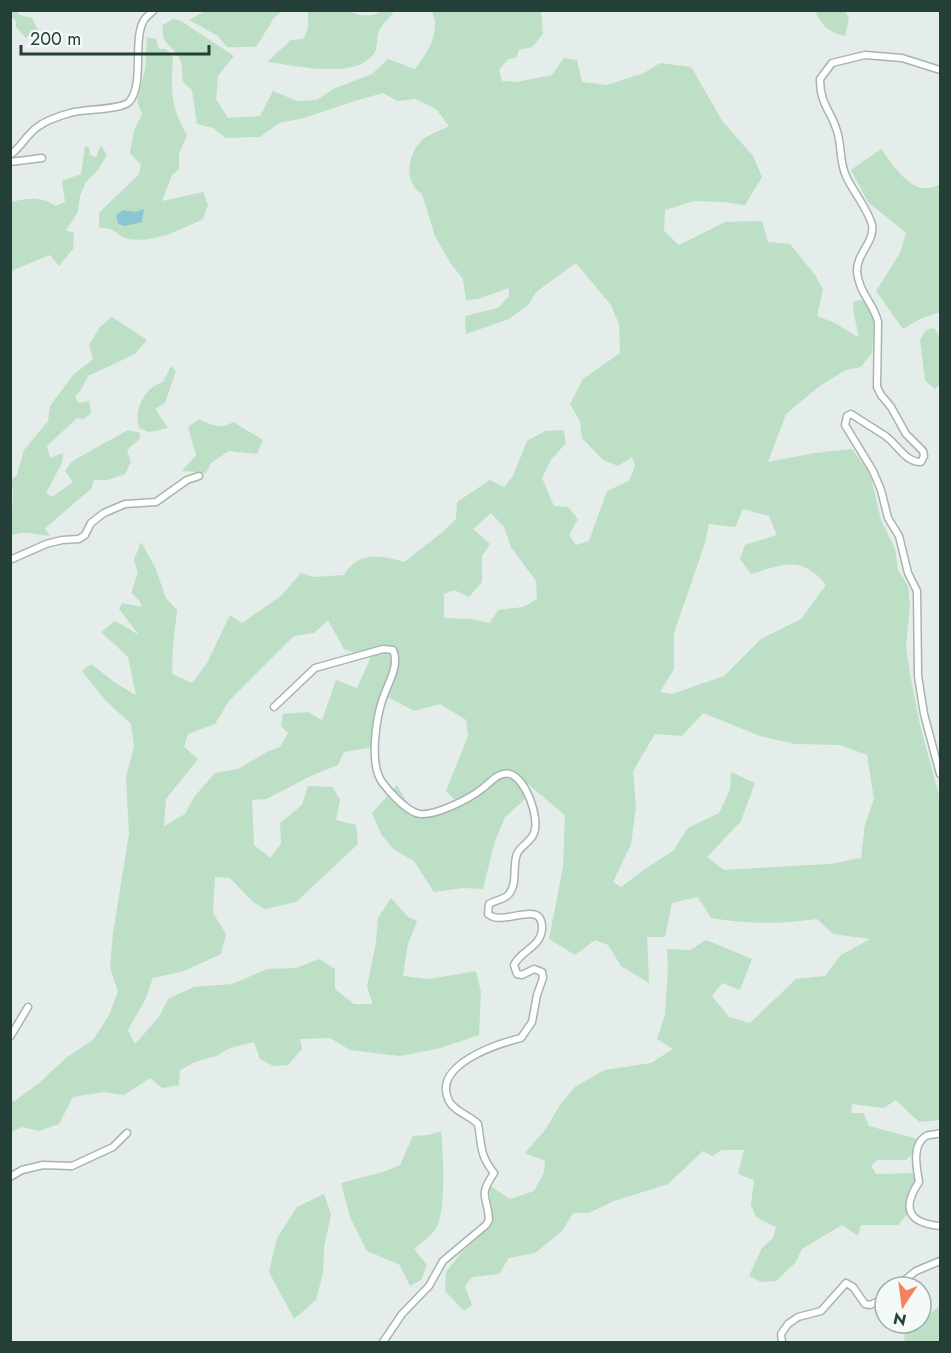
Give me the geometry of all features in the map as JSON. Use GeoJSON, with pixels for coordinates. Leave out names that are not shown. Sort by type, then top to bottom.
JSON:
{"type":"FeatureCollection","features":[{"type":"Feature","properties":{"kind":"street"},"geometry":{"type":"LineString","coordinates":[[10,155],[37,128],[59,117],[128,103],[133,95],[140,30],[144,19],[154,10]]}},
{"type":"Feature","properties":{"kind":"street"},"geometry":{"type":"LineString","coordinates":[[940,70],[902,58],[865,55],[832,63],[820,80],[820,87],[823,104],[837,129],[841,165],[872,226],[872,238],[863,250],[857,274],[862,292],[877,316],[877,387],[906,434],[923,451],[924,456],[921,462],[911,459],[884,435],[851,414],[845,420],[845,425],[873,471],[881,490],[888,518],[899,536],[908,573],[917,591],[918,676],[924,714],[940,774]]}},
{"type":"Feature","properties":{"kind":"street"},"geometry":{"type":"LineString","coordinates":[[10,162],[42,158]]}},
{"type":"Feature","properties":{"kind":"street"},"geometry":{"type":"LineString","coordinates":[[10,560],[46,544],[79,539],[85,536],[92,523],[104,513],[125,504],[156,502],[187,480],[199,476]]}},
{"type":"Feature","properties":{"kind":"street"},"geometry":{"type":"LineString","coordinates":[[274,707],[315,668],[383,649],[393,650],[396,655],[394,666],[376,721],[378,774],[382,782],[407,808],[422,814],[442,810],[469,797],[500,774],[511,774],[519,778],[525,787],[536,822],[533,837],[517,853],[512,890],[508,896],[489,904],[487,909],[488,914],[497,919],[504,920],[523,913],[532,914],[541,922],[542,930],[539,939],[531,949],[515,961],[514,965],[517,974],[522,975],[534,969],[542,972],[543,978],[532,1022],[521,1038],[500,1043],[459,1064],[447,1080],[448,1100],[459,1112],[478,1124],[480,1150],[485,1162],[494,1173],[484,1188],[483,1195],[489,1220],[443,1261],[429,1286],[402,1314],[383,1342]]}},
{"type":"Feature","properties":{"kind":"street"},"geometry":{"type":"LineString","coordinates":[[10,1037],[28,1006]]}},
{"type":"Feature","properties":{"kind":"street"},"geometry":{"type":"LineString","coordinates":[[10,1177],[32,1167],[43,1165],[72,1166],[113,1147],[127,1133]]}},
{"type":"Feature","properties":{"kind":"street"},"geometry":{"type":"LineString","coordinates":[[940,1133],[927,1135],[921,1141],[915,1160],[915,1171],[919,1182],[909,1197],[908,1206],[916,1220],[927,1225],[940,1226]]}},
{"type":"Feature","properties":{"kind":"street"},"geometry":{"type":"LineString","coordinates":[[911,1275],[940,1261]]}},
{"type":"Feature","properties":{"kind":"street"},"geometry":{"type":"LineString","coordinates":[[782,1342],[781,1334],[788,1324],[798,1317],[821,1311],[846,1283],[853,1287],[865,1304],[873,1304]]}},
{"type":"Feature","properties":{"kind":"green space"},"geometry":{"type":"Polygon","coordinates":[[[11,10],[32,18],[38,30],[26,38],[16,27],[11,10]]]}},
{"type":"Feature","properties":{"kind":"green space"},"geometry":{"type":"Polygon","coordinates":[[[205,11],[283,11],[274,18],[256,47],[227,47],[218,36],[189,20],[205,11]]]}},
{"type":"Feature","properties":{"kind":"green space"},"geometry":{"type":"Polygon","coordinates":[[[308,11],[350,11],[366,16],[382,11],[394,11],[379,31],[375,52],[367,61],[355,66],[325,69],[267,62],[291,40],[303,39],[308,29],[308,11]]]}},
{"type":"Feature","properties":{"kind":"green space"},"geometry":{"type":"Polygon","coordinates":[[[432,11],[541,11],[543,34],[532,47],[519,50],[516,58],[508,59],[499,70],[502,81],[516,82],[552,75],[564,58],[577,60],[582,82],[607,85],[644,73],[660,63],[691,67],[723,122],[753,156],[762,177],[745,205],[694,201],[665,210],[664,231],[679,245],[725,222],[762,221],[768,242],[790,244],[816,276],[823,290],[817,316],[835,323],[858,337],[853,310],[854,301],[863,300],[874,318],[872,353],[861,367],[846,370],[821,385],[786,414],[768,462],[852,449],[870,474],[881,520],[895,549],[898,570],[908,586],[910,606],[906,646],[910,674],[920,725],[940,799],[940,1120],[919,1122],[896,1100],[884,1108],[852,1104],[851,1113],[863,1113],[869,1126],[925,1141],[906,1160],[877,1160],[871,1166],[876,1174],[918,1173],[923,1180],[913,1197],[912,1208],[898,1225],[861,1225],[858,1236],[842,1225],[802,1249],[795,1263],[776,1281],[761,1282],[749,1276],[762,1248],[773,1238],[776,1227],[756,1217],[751,1205],[754,1180],[738,1174],[744,1150],[722,1150],[712,1156],[703,1151],[668,1184],[614,1201],[589,1213],[573,1213],[562,1231],[535,1253],[509,1258],[499,1274],[472,1277],[465,1286],[472,1305],[464,1311],[445,1291],[446,1272],[461,1253],[492,1224],[489,1185],[510,1199],[534,1191],[544,1172],[545,1161],[525,1153],[545,1130],[560,1105],[576,1086],[605,1070],[651,1063],[673,1049],[657,1039],[665,1015],[667,949],[690,950],[706,940],[752,959],[740,990],[722,983],[712,996],[729,1017],[750,1023],[796,979],[825,976],[841,955],[870,939],[833,934],[817,919],[764,923],[711,918],[698,897],[672,903],[665,937],[647,937],[649,983],[621,966],[608,945],[595,940],[575,955],[549,939],[563,867],[565,815],[528,784],[524,800],[505,817],[494,844],[483,889],[463,888],[434,892],[414,861],[393,849],[381,834],[372,813],[397,785],[411,809],[412,816],[424,817],[436,814],[458,803],[446,791],[468,736],[466,720],[440,704],[414,711],[390,698],[379,700],[375,719],[374,747],[344,752],[338,765],[266,799],[252,800],[254,845],[270,858],[281,844],[280,823],[302,805],[308,786],[332,787],[340,799],[336,820],[356,825],[358,844],[296,902],[265,909],[253,902],[230,878],[215,877],[213,913],[226,934],[221,954],[184,971],[153,978],[146,998],[128,1030],[135,1044],[159,1017],[168,999],[194,987],[232,984],[268,969],[296,968],[319,959],[335,969],[335,989],[354,1004],[373,1004],[367,987],[376,942],[378,918],[391,898],[408,917],[417,921],[408,944],[403,976],[429,979],[476,971],[481,992],[479,1035],[441,1048],[400,1056],[350,1050],[330,1038],[300,1039],[302,1049],[288,1065],[273,1066],[260,1059],[254,1042],[230,1048],[180,1070],[179,1085],[162,1088],[150,1078],[124,1095],[103,1092],[73,1097],[59,1124],[39,1131],[22,1127],[11,1132],[11,1102],[39,1083],[67,1057],[93,1040],[109,1015],[118,992],[110,967],[113,933],[129,834],[126,777],[134,747],[131,724],[106,701],[82,671],[91,664],[136,695],[128,657],[101,632],[115,621],[139,635],[119,609],[122,603],[142,607],[139,600],[131,593],[138,573],[134,560],[141,542],[155,567],[166,598],[177,610],[172,674],[192,683],[207,663],[230,615],[242,623],[281,596],[301,573],[314,577],[344,575],[356,562],[371,557],[404,562],[456,519],[457,502],[490,480],[504,487],[513,476],[527,441],[545,431],[564,430],[566,443],[551,460],[542,478],[554,506],[568,507],[578,519],[569,535],[576,545],[589,541],[607,491],[629,481],[635,466],[632,457],[618,466],[603,460],[582,438],[580,421],[570,404],[583,379],[620,353],[619,324],[611,305],[576,263],[536,292],[529,304],[509,319],[466,334],[465,316],[498,308],[509,296],[509,288],[478,299],[466,300],[463,279],[451,264],[435,236],[422,194],[412,182],[409,168],[413,152],[423,139],[449,126],[436,109],[416,99],[397,101],[383,93],[304,118],[279,123],[260,137],[226,138],[213,128],[197,124],[192,90],[183,82],[180,60],[165,41],[163,32],[163,25],[173,19],[181,21],[234,56],[218,76],[216,99],[228,118],[260,116],[273,91],[297,101],[317,100],[333,89],[372,74],[388,59],[415,69],[432,42],[434,19],[432,11]],[[743,509],[735,527],[709,524],[704,546],[674,633],[674,669],[660,692],[672,694],[724,676],[761,639],[801,619],[826,585],[809,569],[792,564],[751,574],[740,559],[745,545],[777,535],[769,516],[743,509]],[[491,513],[473,529],[490,544],[482,556],[482,582],[469,597],[454,590],[444,594],[444,618],[471,619],[490,623],[498,610],[523,607],[537,599],[536,581],[511,547],[504,527],[491,513]],[[328,620],[314,633],[294,636],[228,702],[215,724],[188,734],[184,747],[198,759],[166,799],[164,826],[185,814],[194,797],[215,773],[238,769],[280,747],[288,733],[281,726],[283,714],[308,712],[322,720],[336,680],[357,688],[371,657],[386,651],[358,654],[344,649],[328,620]],[[703,713],[682,736],[655,734],[633,771],[636,808],[631,844],[613,882],[621,887],[673,851],[688,828],[719,813],[730,790],[731,772],[755,783],[741,821],[707,857],[724,870],[830,864],[861,858],[865,824],[874,799],[867,755],[840,745],[795,744],[760,736],[703,713]]]}},
{"type":"Feature","properties":{"kind":"green space"},"geometry":{"type":"Polygon","coordinates":[[[815,11],[845,11],[849,18],[845,36],[826,28],[815,11]]]}},
{"type":"Feature","properties":{"kind":"green space"},"geometry":{"type":"Polygon","coordinates":[[[147,37],[156,39],[159,49],[166,49],[173,58],[173,98],[177,115],[187,135],[179,154],[179,169],[172,175],[162,201],[203,192],[208,205],[203,219],[167,235],[139,240],[125,238],[110,229],[99,228],[99,213],[139,174],[141,165],[130,153],[134,131],[142,114],[137,101],[145,69],[147,37]]]}},
{"type":"Feature","properties":{"kind":"green space"},"geometry":{"type":"Polygon","coordinates":[[[101,145],[107,155],[97,171],[86,182],[80,196],[78,212],[66,230],[74,233],[73,249],[59,266],[50,255],[11,271],[11,202],[34,199],[56,206],[65,202],[62,181],[81,174],[85,146],[89,148],[90,155],[96,157],[101,145]]]}},
{"type":"Feature","properties":{"kind":"green space"},"geometry":{"type":"Polygon","coordinates":[[[881,149],[895,168],[913,185],[927,188],[940,184],[940,312],[920,319],[903,329],[876,291],[900,253],[906,233],[868,202],[851,170],[881,149]]]}},
{"type":"Feature","properties":{"kind":"green space"},"geometry":{"type":"Polygon","coordinates":[[[112,317],[147,340],[135,354],[88,376],[75,397],[79,403],[89,401],[91,413],[84,419],[77,418],[47,446],[50,458],[63,453],[62,463],[46,493],[52,497],[73,482],[65,471],[71,462],[128,430],[140,433],[140,439],[127,450],[131,462],[125,474],[107,480],[94,480],[91,489],[45,528],[50,536],[25,533],[11,536],[13,492],[11,480],[17,475],[24,450],[48,421],[50,406],[73,375],[93,359],[89,345],[100,327],[112,317]]]}},
{"type":"Feature","properties":{"kind":"green space"},"geometry":{"type":"Polygon","coordinates":[[[934,328],[940,337],[940,385],[935,389],[925,380],[920,340],[926,330],[934,328]]]}},
{"type":"Feature","properties":{"kind":"green space"},"geometry":{"type":"Polygon","coordinates":[[[171,366],[176,371],[165,403],[155,409],[168,428],[149,432],[139,428],[138,414],[142,400],[151,389],[163,382],[171,366]]]}},
{"type":"Feature","properties":{"kind":"green space"},"geometry":{"type":"Polygon","coordinates":[[[199,419],[220,426],[233,422],[263,440],[257,454],[229,451],[211,463],[206,473],[182,471],[196,455],[188,427],[199,419]]]}},
{"type":"Feature","properties":{"kind":"green space"},"geometry":{"type":"Polygon","coordinates":[[[441,1131],[443,1197],[439,1222],[435,1230],[414,1249],[427,1265],[421,1280],[410,1286],[400,1265],[367,1251],[350,1217],[341,1183],[400,1165],[413,1136],[441,1131]]]}},
{"type":"Feature","properties":{"kind":"green space"},"geometry":{"type":"Polygon","coordinates":[[[324,1194],[331,1214],[324,1248],[323,1273],[316,1300],[294,1319],[269,1272],[277,1238],[297,1207],[324,1194]]]}},
{"type":"Feature","properties":{"kind":"green space"},"geometry":{"type":"Polygon","coordinates":[[[940,1306],[940,1342],[904,1342],[905,1335],[933,1335],[933,1311],[940,1306]]]}},
{"type":"Feature","properties":{"kind":"water"},"geometry":{"type":"Polygon","coordinates":[[[144,209],[142,222],[125,226],[118,224],[116,215],[123,210],[135,212],[144,209]]]}}]}
